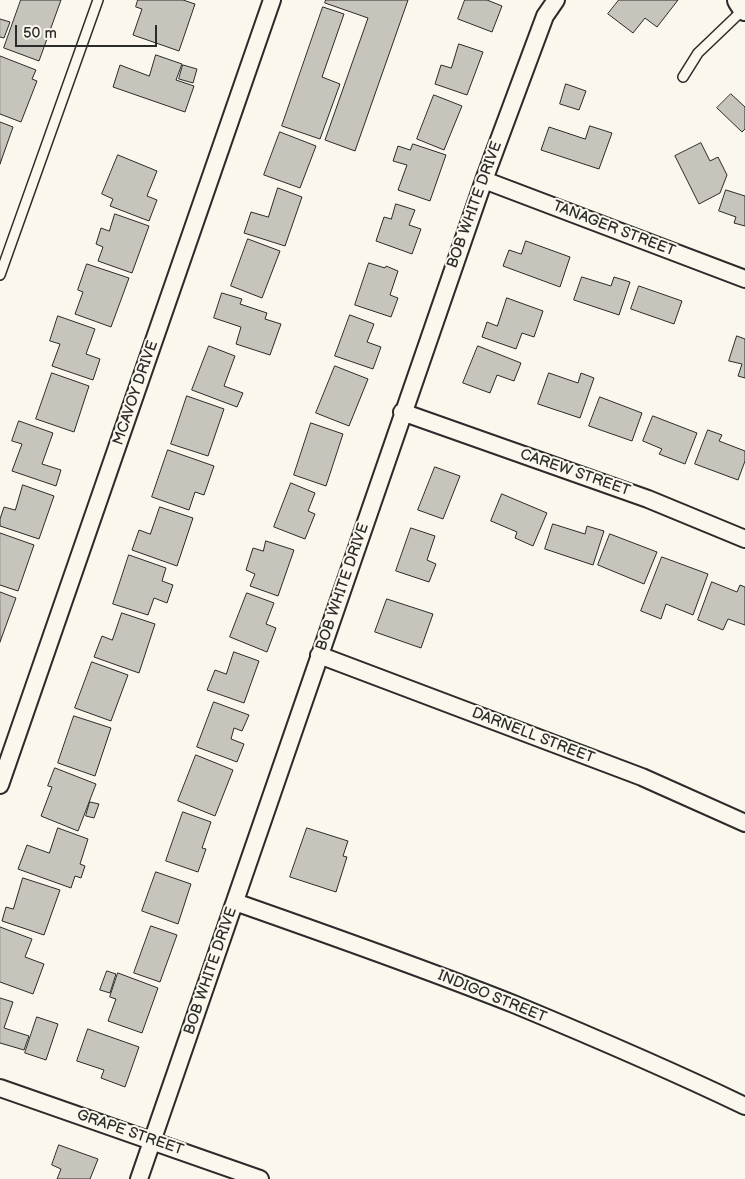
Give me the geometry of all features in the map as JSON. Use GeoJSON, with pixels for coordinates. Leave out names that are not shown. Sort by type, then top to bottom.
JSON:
{"type":"FeatureCollection","features":[{"type":"Feature","properties":{"kind":"main road"},"geometry":{"type":"LineString","coordinates":[[740,0],[745,8]]}},
{"type":"Feature","properties":{"kind":"street","name":"MCAVOY DRIVE"},"geometry":{"type":"LineString","coordinates":[[1,780],[272,0]]}},
{"type":"Feature","properties":{"kind":"street","name":"BOB WHITE DRIVE"},"geometry":{"type":"LineString","coordinates":[[139,1179],[402,412],[484,180],[545,16],[556,0]]}},
{"type":"Feature","properties":{"kind":"street","name":"TANAGER STREET"},"geometry":{"type":"LineString","coordinates":[[484,180],[745,279]]}},
{"type":"Feature","properties":{"kind":"street","name":"CAREW STREET"},"geometry":{"type":"LineString","coordinates":[[402,412],[648,499],[745,539]]}},
{"type":"Feature","properties":{"kind":"street","name":"DARNELL STREET"},"geometry":{"type":"LineString","coordinates":[[319,655],[642,777],[745,823]]}},
{"type":"Feature","properties":{"kind":"street","name":"INDIGO STREET"},"geometry":{"type":"LineString","coordinates":[[235,902],[402,962],[516,1006],[697,1083],[745,1106]]}},
{"type":"Feature","properties":{"kind":"street","name":"GRAPE STREET"},"geometry":{"type":"LineString","coordinates":[[0,1088],[260,1179]]}},
{"type":"Feature","properties":{"kind":"lane"},"geometry":{"type":"LineString","coordinates":[[0,275],[98,0]]}},
{"type":"Feature","properties":{"kind":"lane"},"geometry":{"type":"LineString","coordinates":[[683,77],[698,53],[745,8]]}},
{"type":"Feature","properties":{"kind":"building"},"geometry":{"type":"Polygon","coordinates":[[[21,0],[61,0],[39,61],[4,48],[21,0]]]}},
{"type":"Feature","properties":{"kind":"building"},"geometry":{"type":"Polygon","coordinates":[[[138,0],[183,0],[195,4],[179,51],[133,35],[142,9],[136,7],[138,0]]]}},
{"type":"Feature","properties":{"kind":"building"},"geometry":{"type":"Polygon","coordinates":[[[326,0],[408,0],[355,151],[325,140],[368,18],[325,3],[326,0]]]}},
{"type":"Feature","properties":{"kind":"building"},"geometry":{"type":"Polygon","coordinates":[[[465,0],[487,0],[502,6],[492,32],[458,19],[465,0]]]}},
{"type":"Feature","properties":{"kind":"building"},"geometry":{"type":"Polygon","coordinates":[[[619,0],[678,0],[657,27],[645,18],[633,33],[608,14],[619,0]]]}},
{"type":"Feature","properties":{"kind":"building"},"geometry":{"type":"Polygon","coordinates":[[[323,7],[344,14],[322,77],[340,84],[320,139],[282,126],[323,7]]]}},
{"type":"Feature","properties":{"kind":"building"},"geometry":{"type":"Polygon","coordinates":[[[0,19],[10,22],[4,38],[0,37],[0,19]]]}},
{"type":"Feature","properties":{"kind":"building"},"geometry":{"type":"Polygon","coordinates":[[[459,44],[483,52],[467,95],[435,84],[441,65],[451,68],[459,44]]]}},
{"type":"Feature","properties":{"kind":"building"},"geometry":{"type":"Polygon","coordinates":[[[156,55],[182,64],[176,80],[194,86],[185,112],[113,87],[120,65],[149,76],[156,55]]]}},
{"type":"Feature","properties":{"kind":"building"},"geometry":{"type":"Polygon","coordinates":[[[0,56],[36,70],[32,79],[37,81],[21,122],[0,114],[0,56]]]}},
{"type":"Feature","properties":{"kind":"building"},"geometry":{"type":"Polygon","coordinates":[[[183,65],[197,69],[193,83],[179,79],[183,65]]]}},
{"type":"Feature","properties":{"kind":"building"},"geometry":{"type":"Polygon","coordinates":[[[566,84],[586,91],[579,110],[560,104],[566,84]]]}},
{"type":"Feature","properties":{"kind":"building"},"geometry":{"type":"Polygon","coordinates":[[[731,94],[745,107],[745,129],[742,132],[717,108],[731,94]]]}},
{"type":"Feature","properties":{"kind":"building"},"geometry":{"type":"Polygon","coordinates":[[[434,95],[462,106],[444,150],[417,139],[434,95]]]}},
{"type":"Feature","properties":{"kind":"building"},"geometry":{"type":"Polygon","coordinates":[[[0,122],[13,127],[0,164],[0,122]]]}},
{"type":"Feature","properties":{"kind":"building"},"geometry":{"type":"Polygon","coordinates":[[[590,126],[612,133],[599,169],[541,150],[549,127],[585,139],[590,126]]]}},
{"type":"Feature","properties":{"kind":"building"},"geometry":{"type":"Polygon","coordinates":[[[280,132],[316,146],[300,188],[264,175],[280,132]]]}},
{"type":"Feature","properties":{"kind":"building"},"geometry":{"type":"Polygon","coordinates":[[[701,143],[710,161],[718,157],[727,175],[720,193],[699,204],[675,156],[701,143]]]}},
{"type":"Feature","properties":{"kind":"building"},"geometry":{"type":"Polygon","coordinates":[[[413,144],[446,155],[430,201],[398,190],[407,165],[393,161],[398,146],[410,150],[413,144]]]}},
{"type":"Feature","properties":{"kind":"building"},"geometry":{"type":"Polygon","coordinates":[[[118,155],[157,171],[147,196],[157,200],[149,221],[110,206],[113,199],[102,194],[118,155]]]}},
{"type":"Feature","properties":{"kind":"building"},"geometry":{"type":"Polygon","coordinates":[[[278,188],[302,197],[285,246],[244,233],[251,212],[268,217],[278,188]]]}},
{"type":"Feature","properties":{"kind":"building"},"geometry":{"type":"Polygon","coordinates":[[[726,190],[745,196],[745,226],[734,223],[736,217],[719,211],[726,190]]]}},
{"type":"Feature","properties":{"kind":"building"},"geometry":{"type":"Polygon","coordinates":[[[396,204],[415,210],[409,225],[421,229],[412,254],[376,241],[384,217],[391,219],[396,204]]]}},
{"type":"Feature","properties":{"kind":"building"},"geometry":{"type":"Polygon","coordinates":[[[115,214],[149,226],[132,273],[98,261],[103,247],[96,244],[101,228],[109,231],[115,214]]]}},
{"type":"Feature","properties":{"kind":"building"},"geometry":{"type":"Polygon","coordinates":[[[248,239],[280,251],[262,298],[231,286],[248,239]]]}},
{"type":"Feature","properties":{"kind":"building"},"geometry":{"type":"Polygon","coordinates":[[[526,241],[570,257],[560,287],[503,266],[509,250],[521,254],[526,241]]]}},
{"type":"Feature","properties":{"kind":"building"},"geometry":{"type":"Polygon","coordinates":[[[369,263],[385,268],[386,266],[398,271],[390,295],[398,298],[391,317],[355,305],[369,263]]]}},
{"type":"Feature","properties":{"kind":"building"},"geometry":{"type":"Polygon","coordinates":[[[87,264],[129,278],[111,327],[75,314],[83,292],[78,290],[87,264]]]}},
{"type":"Feature","properties":{"kind":"building"},"geometry":{"type":"Polygon","coordinates":[[[582,277],[611,286],[614,277],[630,282],[619,315],[574,300],[582,277]]]}},
{"type":"Feature","properties":{"kind":"building"},"geometry":{"type":"Polygon","coordinates":[[[639,286],[682,301],[674,324],[631,309],[639,286]]]}},
{"type":"Feature","properties":{"kind":"building"},"geometry":{"type":"Polygon","coordinates":[[[222,293],[242,299],[240,304],[267,313],[265,319],[281,324],[270,355],[236,344],[241,327],[214,318],[222,293]]]}},
{"type":"Feature","properties":{"kind":"building"},"geometry":{"type":"Polygon","coordinates":[[[507,298],[543,311],[534,337],[522,333],[516,349],[482,337],[487,322],[497,326],[507,298]]]}},
{"type":"Feature","properties":{"kind":"building"},"geometry":{"type":"Polygon","coordinates":[[[350,315],[374,324],[367,342],[381,347],[373,369],[335,356],[350,315]]]}},
{"type":"Feature","properties":{"kind":"building"},"geometry":{"type":"Polygon","coordinates":[[[58,316],[95,329],[86,354],[100,359],[93,380],[52,366],[60,344],[50,341],[58,316]]]}},
{"type":"Feature","properties":{"kind":"building"},"geometry":{"type":"Polygon","coordinates":[[[737,336],[745,339],[745,378],[738,376],[742,364],[729,361],[737,336]]]}},
{"type":"Feature","properties":{"kind":"building"},"geometry":{"type":"Polygon","coordinates":[[[209,346],[235,356],[224,386],[243,393],[237,407],[192,390],[209,346]]]}},
{"type":"Feature","properties":{"kind":"building"},"geometry":{"type":"Polygon","coordinates":[[[478,346],[521,363],[514,381],[497,375],[490,393],[463,383],[478,346]]]}},
{"type":"Feature","properties":{"kind":"building"},"geometry":{"type":"Polygon","coordinates":[[[335,366],[368,379],[349,426],[316,413],[335,366]]]}},
{"type":"Feature","properties":{"kind":"building"},"geometry":{"type":"Polygon","coordinates":[[[52,373],[89,386],[74,432],[36,419],[52,373]]]}},
{"type":"Feature","properties":{"kind":"building"},"geometry":{"type":"Polygon","coordinates":[[[549,373],[578,383],[581,373],[594,378],[580,418],[538,404],[549,373]]]}},
{"type":"Feature","properties":{"kind":"building"},"geometry":{"type":"Polygon","coordinates":[[[187,396],[224,409],[208,456],[171,444],[187,396]]]}},
{"type":"Feature","properties":{"kind":"building"},"geometry":{"type":"Polygon","coordinates":[[[600,397],[642,413],[632,441],[589,426],[600,397]]]}},
{"type":"Feature","properties":{"kind":"building"},"geometry":{"type":"Polygon","coordinates":[[[653,416],[697,433],[685,464],[659,454],[662,449],[643,441],[653,416]]]}},
{"type":"Feature","properties":{"kind":"building"},"geometry":{"type":"Polygon","coordinates":[[[19,421],[53,433],[42,464],[61,470],[56,486],[12,471],[22,444],[12,441],[19,421]]]}},
{"type":"Feature","properties":{"kind":"building"},"geometry":{"type":"Polygon","coordinates":[[[311,423],[343,434],[326,486],[294,475],[311,423]]]}},
{"type":"Feature","properties":{"kind":"building"},"geometry":{"type":"Polygon","coordinates":[[[708,430],[722,435],[719,441],[745,451],[745,461],[738,480],[695,464],[708,430]]]}},
{"type":"Feature","properties":{"kind":"building"},"geometry":{"type":"Polygon","coordinates":[[[168,450],[214,466],[204,495],[195,492],[189,510],[152,497],[168,450]]]}},
{"type":"Feature","properties":{"kind":"building"},"geometry":{"type":"Polygon","coordinates":[[[435,467],[460,476],[443,519],[418,510],[435,467]]]}},
{"type":"Feature","properties":{"kind":"building"},"geometry":{"type":"Polygon","coordinates":[[[291,483],[315,493],[308,511],[315,514],[305,539],[274,527],[291,483]]]}},
{"type":"Feature","properties":{"kind":"building"},"geometry":{"type":"Polygon","coordinates":[[[23,485],[54,496],[39,539],[0,526],[4,507],[15,510],[23,485]]]}},
{"type":"Feature","properties":{"kind":"building"},"geometry":{"type":"Polygon","coordinates":[[[502,494],[547,513],[533,546],[515,538],[517,532],[491,521],[502,494]]]}},
{"type":"Feature","properties":{"kind":"building"},"geometry":{"type":"Polygon","coordinates":[[[160,507],[193,518],[177,566],[132,550],[139,530],[150,534],[160,507]]]}},
{"type":"Feature","properties":{"kind":"building"},"geometry":{"type":"Polygon","coordinates":[[[553,524],[585,534],[587,526],[604,531],[593,565],[545,549],[553,524]]]}},
{"type":"Feature","properties":{"kind":"building"},"geometry":{"type":"Polygon","coordinates":[[[411,528],[435,536],[427,560],[436,564],[429,582],[396,571],[411,528]]]}},
{"type":"Feature","properties":{"kind":"building"},"geometry":{"type":"Polygon","coordinates":[[[0,533],[34,545],[18,591],[0,585],[0,533]]]}},
{"type":"Feature","properties":{"kind":"building"},"geometry":{"type":"Polygon","coordinates":[[[610,534],[657,552],[644,584],[598,565],[610,534]]]}},
{"type":"Feature","properties":{"kind":"building"},"geometry":{"type":"Polygon","coordinates":[[[266,541],[294,550],[278,596],[250,586],[255,574],[246,570],[253,548],[263,551],[266,541]]]}},
{"type":"Feature","properties":{"kind":"building"},"geometry":{"type":"Polygon","coordinates":[[[129,555],[166,568],[162,581],[173,585],[167,603],[154,598],[148,615],[113,604],[129,555]]]}},
{"type":"Feature","properties":{"kind":"building"},"geometry":{"type":"Polygon","coordinates":[[[662,557],[708,574],[693,615],[666,604],[661,619],[641,611],[662,557]]]}},
{"type":"Feature","properties":{"kind":"building"},"geometry":{"type":"Polygon","coordinates":[[[712,582],[737,592],[740,585],[745,587],[745,625],[728,619],[723,630],[698,620],[712,582]]]}},
{"type":"Feature","properties":{"kind":"building"},"geometry":{"type":"Polygon","coordinates":[[[0,592],[16,598],[0,642],[0,592]]]}},
{"type":"Feature","properties":{"kind":"building"},"geometry":{"type":"Polygon","coordinates":[[[247,593],[274,603],[266,624],[276,628],[267,652],[230,637],[247,593]]]}},
{"type":"Feature","properties":{"kind":"building"},"geometry":{"type":"Polygon","coordinates":[[[387,599],[433,614],[421,648],[375,632],[387,599]]]}},
{"type":"Feature","properties":{"kind":"building"},"geometry":{"type":"Polygon","coordinates":[[[122,613],[155,624],[139,673],[94,657],[102,636],[112,640],[122,613]]]}},
{"type":"Feature","properties":{"kind":"building"},"geometry":{"type":"Polygon","coordinates":[[[234,652],[259,661],[244,703],[207,690],[215,670],[226,674],[234,652]]]}},
{"type":"Feature","properties":{"kind":"building"},"geometry":{"type":"Polygon","coordinates":[[[92,662],[128,675],[111,721],[75,708],[92,662]]]}},
{"type":"Feature","properties":{"kind":"building"},"geometry":{"type":"Polygon","coordinates":[[[214,702],[249,715],[242,731],[234,728],[231,739],[244,744],[237,762],[197,747],[214,702]]]}},
{"type":"Feature","properties":{"kind":"building"},"geometry":{"type":"Polygon","coordinates":[[[74,716],[111,728],[95,776],[58,763],[74,716]]]}},
{"type":"Feature","properties":{"kind":"building"},"geometry":{"type":"Polygon","coordinates":[[[196,755],[233,770],[215,816],[178,801],[196,755]]]}},
{"type":"Feature","properties":{"kind":"building"},"geometry":{"type":"Polygon","coordinates":[[[55,768],[96,784],[78,831],[41,816],[52,787],[48,786],[55,768]]]}},
{"type":"Feature","properties":{"kind":"building"},"geometry":{"type":"Polygon","coordinates":[[[90,802],[99,804],[94,818],[86,816],[90,802]]]}},
{"type":"Feature","properties":{"kind":"building"},"geometry":{"type":"Polygon","coordinates":[[[183,812],[211,822],[202,848],[206,849],[198,872],[166,861],[183,812]]]}},
{"type":"Feature","properties":{"kind":"building"},"geometry":{"type":"Polygon","coordinates":[[[58,828],[88,839],[80,864],[85,866],[81,878],[75,876],[71,888],[18,869],[27,845],[49,853],[58,828]]]}},
{"type":"Feature","properties":{"kind":"building"},"geometry":{"type":"Polygon","coordinates":[[[307,828],[348,841],[343,856],[347,857],[336,892],[290,877],[307,828]]]}},
{"type":"Feature","properties":{"kind":"building"},"geometry":{"type":"Polygon","coordinates":[[[156,872],[191,884],[178,924],[142,911],[156,872]]]}},
{"type":"Feature","properties":{"kind":"building"},"geometry":{"type":"Polygon","coordinates":[[[23,878],[60,890],[44,935],[2,921],[6,907],[13,909],[23,878]]]}},
{"type":"Feature","properties":{"kind":"building"},"geometry":{"type":"Polygon","coordinates":[[[151,926],[177,935],[160,982],[134,973],[151,926]]]}},
{"type":"Feature","properties":{"kind":"building"},"geometry":{"type":"Polygon","coordinates":[[[0,927],[32,939],[25,957],[44,964],[33,994],[0,982],[0,927]]]}},
{"type":"Feature","properties":{"kind":"building"},"geometry":{"type":"Polygon","coordinates":[[[107,971],[116,974],[110,993],[100,990],[107,971]]]}},
{"type":"Feature","properties":{"kind":"building"},"geometry":{"type":"Polygon","coordinates":[[[118,973],[158,988],[142,1033],[108,1021],[116,999],[110,997],[118,973]]]}},
{"type":"Feature","properties":{"kind":"building"},"geometry":{"type":"Polygon","coordinates":[[[0,998],[13,1002],[4,1028],[29,1036],[24,1050],[0,1043],[0,998]]]}},
{"type":"Feature","properties":{"kind":"building"},"geometry":{"type":"Polygon","coordinates":[[[37,1017],[58,1024],[46,1060],[25,1053],[37,1017]]]}},
{"type":"Feature","properties":{"kind":"building"},"geometry":{"type":"Polygon","coordinates":[[[88,1029],[139,1047],[125,1087],[101,1078],[104,1070],[77,1061],[88,1029]]]}},
{"type":"Feature","properties":{"kind":"building"},"geometry":{"type":"Polygon","coordinates":[[[59,1145],[98,1159],[90,1179],[57,1179],[61,1169],[52,1165],[59,1145]]]}}]}
